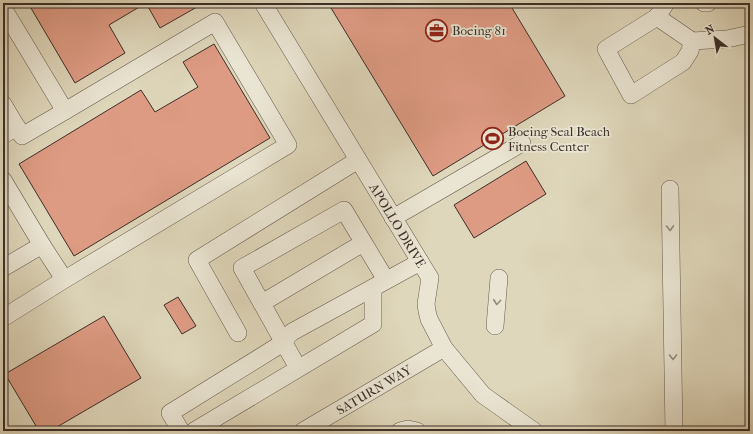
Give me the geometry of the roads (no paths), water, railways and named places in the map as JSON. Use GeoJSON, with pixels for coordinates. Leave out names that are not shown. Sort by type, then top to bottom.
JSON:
{"type":"FeatureCollection","features":[{"type":"Feature","properties":{"kind":"lane","name":"APOLLO DRIVE"},"geometry":{"type":"LineString","coordinates":[[263,3],[430,278],[426,304],[429,319],[444,348],[484,395],[534,431]]}},
{"type":"Feature","properties":{"kind":"lane"},"geometry":{"type":"LineString","coordinates":[[666,3],[657,17],[606,48],[631,95],[683,62],[690,51],[692,41]]}},
{"type":"Feature","properties":{"kind":"lane"},"geometry":{"type":"LineString","coordinates":[[3,8],[65,111]]}},
{"type":"Feature","properties":{"kind":"lane"},"geometry":{"type":"LineString","coordinates":[[657,17],[692,41],[727,39],[750,34]]}},
{"type":"Feature","properties":{"kind":"lane"},"geometry":{"type":"LineString","coordinates":[[3,104],[10,131],[22,136],[215,22],[288,145],[64,279],[3,318]]}},
{"type":"Feature","properties":{"kind":"lane"},"geometry":{"type":"LineString","coordinates":[[393,218],[522,143]]}},
{"type":"Feature","properties":{"kind":"lane"},"geometry":{"type":"LineString","coordinates":[[238,333],[197,260],[358,160]]}},
{"type":"Feature","properties":{"kind":"lane"},"geometry":{"type":"LineString","coordinates":[[3,180],[64,279]]}},
{"type":"Feature","properties":{"kind":"lane"},"geometry":{"type":"LineString","coordinates":[[670,188],[674,431]]}},
{"type":"Feature","properties":{"kind":"lane"},"geometry":{"type":"LineString","coordinates":[[194,431],[373,324],[379,284],[363,243],[344,210],[242,268],[298,368]]}},
{"type":"Feature","properties":{"kind":"lane"},"geometry":{"type":"LineString","coordinates":[[262,304],[363,243]]}},
{"type":"Feature","properties":{"kind":"lane"},"geometry":{"type":"LineString","coordinates":[[3,268],[42,244]]}},
{"type":"Feature","properties":{"kind":"lane"},"geometry":{"type":"LineString","coordinates":[[181,431],[170,413],[278,346],[292,332],[420,262]]}},
{"type":"Feature","properties":{"kind":"lane"},"geometry":{"type":"LineString","coordinates":[[495,326],[499,278]]}},
{"type":"Feature","properties":{"kind":"lane","name":"SATURN WAY"},"geometry":{"type":"LineString","coordinates":[[303,431],[444,348]]}},
{"type":"Feature","properties":{"kind":"place","name":"Boeing 81"},"geometry":{"type":"Point","coordinates":[437,30]}},
{"type":"Feature","properties":{"kind":"place","name":"Boeing Seal Beach Fitness Center"},"geometry":{"type":"Point","coordinates":[492,138]}}]}
